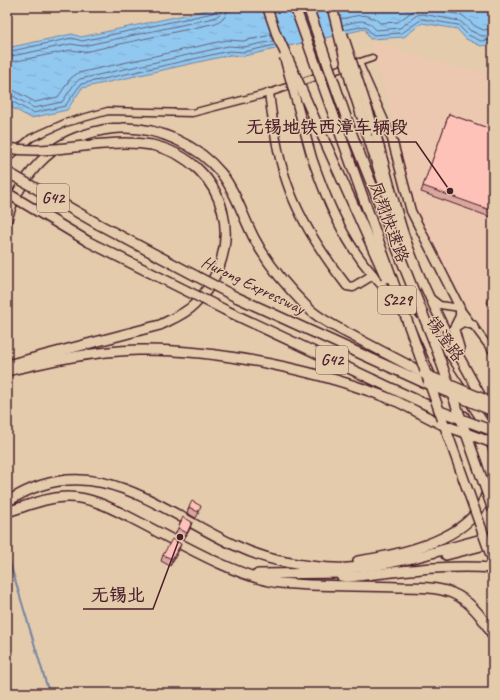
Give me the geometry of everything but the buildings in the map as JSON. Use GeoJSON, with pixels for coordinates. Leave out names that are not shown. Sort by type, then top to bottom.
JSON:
{"type":"FeatureCollection","features":[{"type":"Feature","properties":{"kind":"highway","name":"凤翔快速路"},"geometry":{"type":"LineString","coordinates":[[295,7],[416,345],[489,542],[493,561]]}},
{"type":"Feature","properties":{"kind":"highway","name":"凤翔快速路"},"geometry":{"type":"LineString","coordinates":[[308,7],[353,137],[435,345],[493,510]]}},
{"type":"Feature","properties":{"kind":"highway"},"geometry":{"type":"LineString","coordinates":[[333,7],[350,83],[435,345]]}},
{"type":"Feature","properties":{"kind":"highway"},"geometry":{"type":"LineString","coordinates":[[278,37],[416,345]]}},
{"type":"Feature","properties":{"kind":"highway"},"geometry":{"type":"LineString","coordinates":[[7,219],[16,196],[27,178],[42,161],[60,147],[73,140],[101,130],[123,128],[146,130],[168,136],[188,146],[221,174],[232,191],[254,238],[269,264],[287,288],[309,309],[335,326],[423,373],[493,403]]}},
{"type":"Feature","properties":{"kind":"highway"},"geometry":{"type":"LineString","coordinates":[[7,148],[62,150],[127,143],[152,145],[177,154],[194,165],[208,180],[218,196],[224,216],[226,236],[224,256],[217,274],[207,290],[193,306],[178,317],[160,325],[7,365]]}},
{"type":"Feature","properties":{"kind":"highway","name":"Hurong Expressway"},"geometry":{"type":"LineString","coordinates":[[7,172],[98,224],[236,297],[427,384],[493,411]]}},
{"type":"Feature","properties":{"kind":"highway","name":"Hurong Expressway"},"geometry":{"type":"LineString","coordinates":[[7,193],[89,242],[224,310],[440,411],[493,431]]}},
{"type":"Feature","properties":{"kind":"highway"},"geometry":{"type":"LineString","coordinates":[[416,559],[434,542],[461,528],[476,514],[486,494],[489,472],[482,449],[444,379],[422,330]]}},
{"type":"Feature","properties":{"kind":"highway"},"geometry":{"type":"LineString","coordinates":[[7,371],[86,356],[138,350],[190,353],[251,361],[296,370],[397,402],[441,424],[493,443]]}},
{"type":"Feature","properties":{"kind":"highway"},"geometry":{"type":"LineString","coordinates":[[8,501],[45,484],[65,479],[102,482],[139,495],[256,555],[285,562],[315,566],[390,565],[416,559],[493,569],[489,542],[390,565],[348,577],[322,574],[250,574]]}},
{"type":"Feature","properties":{"kind":"highway"},"geometry":{"type":"LineString","coordinates":[[7,512],[58,497],[70,496],[92,500],[118,510],[224,564],[279,583],[426,588],[453,593],[470,604],[485,622],[493,636]]}},
{"type":"Feature","properties":{"kind":"highway"},"geometry":{"type":"LineString","coordinates":[[7,516],[31,504]]}},
{"type":"Feature","properties":{"kind":"main road","name":"锡澄路"},"geometry":{"type":"LineString","coordinates":[[267,7],[278,37],[312,158],[339,226],[373,275],[397,300],[422,330],[493,437]]}},
{"type":"Feature","properties":{"kind":"main road","name":"锡澄路"},"geometry":{"type":"LineString","coordinates":[[333,7],[376,134],[403,232],[452,345],[493,417]]}},
{"type":"Feature","properties":{"kind":"main road"},"geometry":{"type":"LineString","coordinates":[[358,63],[392,139],[411,211],[460,308],[460,316],[454,328],[457,342],[476,387]]}},
{"type":"Feature","properties":{"kind":"main road"},"geometry":{"type":"LineString","coordinates":[[269,93],[277,142],[287,184],[315,242],[347,286],[352,287],[373,275]]}},
{"type":"Feature","properties":{"kind":"main road"},"geometry":{"type":"LineString","coordinates":[[454,328],[463,322],[473,325]]}},
{"type":"Feature","properties":{"kind":"street"},"geometry":{"type":"LineString","coordinates":[[7,159],[31,138],[65,123],[108,112],[192,113],[269,93],[372,58]]}},
{"type":"Feature","properties":{"kind":"street"},"geometry":{"type":"LineString","coordinates":[[431,298],[440,305],[460,308],[493,352]]}},
{"type":"Feature","properties":{"kind":"shaded area"},"geometry":{"type":"Polygon","coordinates":[[[370,42],[388,46],[450,66],[493,73],[493,344],[425,235],[411,204],[388,101],[370,42]]]}},
{"type":"Feature","properties":{"kind":"water"},"geometry":{"type":"Polygon","coordinates":[[[222,7],[493,7],[493,44],[481,46],[466,39],[457,29],[422,23],[404,37],[370,39],[365,29],[244,56],[230,55],[82,88],[67,110],[31,118],[7,105],[7,48],[72,34],[81,37],[222,7]]]}},
{"type":"Feature","properties":{"kind":"waterway"},"geometry":{"type":"LineString","coordinates":[[7,553],[49,693]]}},
{"type":"Feature","properties":{"kind":"place","name":"无锡地铁西漳车辆段"},"geometry":{"type":"Point","coordinates":[450,191]}},
{"type":"Feature","properties":{"kind":"place","name":"无锡北"},"geometry":{"type":"Point","coordinates":[180,537]}}]}
